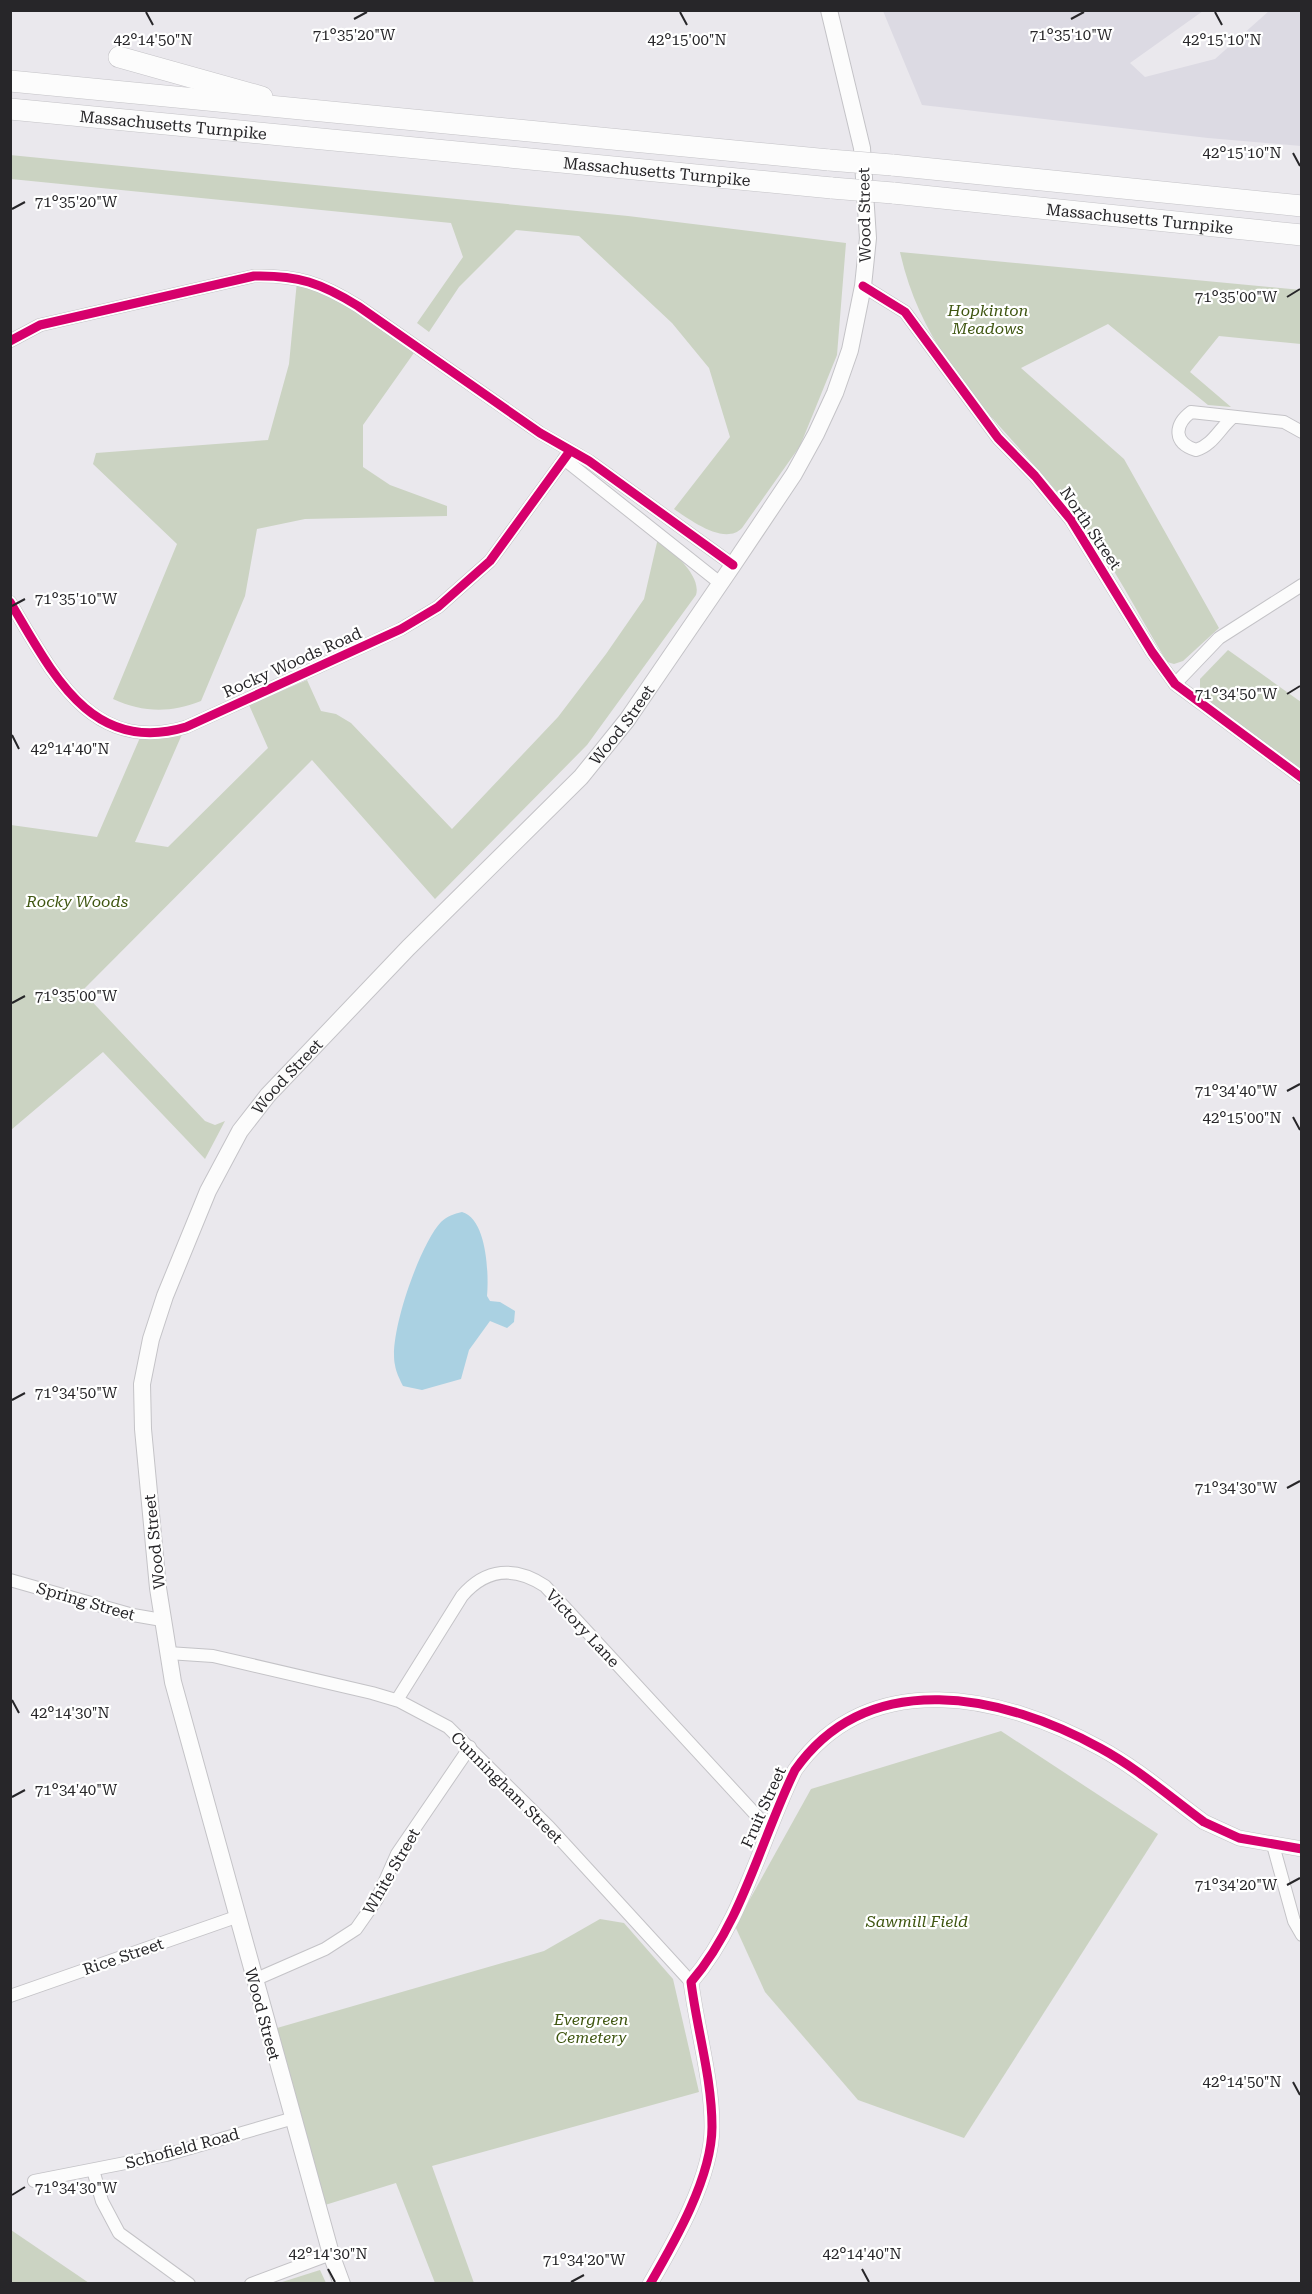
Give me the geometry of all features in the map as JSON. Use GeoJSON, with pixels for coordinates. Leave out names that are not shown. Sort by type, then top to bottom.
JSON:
{"type":"FeatureCollection","features":[{"type":"Feature","properties":{"kind":"highway"},"geometry":{"type":"LineString","coordinates":[[119,57],[303,110]]}},
{"type":"Feature","properties":{"kind":"highway","name":"Massachusetts Turnpike"},"geometry":{"type":"LineString","coordinates":[[10,81],[892,165],[1302,207]]}},
{"type":"Feature","properties":{"kind":"highway","name":"Massachusetts Turnpike"},"geometry":{"type":"LineString","coordinates":[[10,109],[1302,234]]}},
{"type":"Feature","properties":{"kind":"main road","name":"Wood Street"},"geometry":{"type":"LineString","coordinates":[[342,2283],[331,2254],[182,1722],[168,1653],[162,1620],[143,1429],[142,1384],[151,1339],[165,1296],[208,1191],[228,1150],[268,1095],[408,948],[581,777],[627,720],[733,565],[794,474],[826,414],[850,350],[863,286],[867,238],[862,148],[829,10]]}},
{"type":"Feature","properties":{"kind":"street"},"geometry":{"type":"LineString","coordinates":[[10,341],[40,325],[246,278],[286,275],[333,291],[540,433],[720,583]]}},
{"type":"Feature","properties":{"kind":"street","name":"North Street"},"geometry":{"type":"LineString","coordinates":[[863,286],[906,312],[998,438],[1035,476],[1071,520],[1152,652],[1175,684],[1302,778]]}},
{"type":"Feature","properties":{"kind":"street"},"geometry":{"type":"LineString","coordinates":[[1233,417],[1284,422],[1302,432]]}},
{"type":"Feature","properties":{"kind":"street"},"geometry":{"type":"LineString","coordinates":[[567,455],[590,461],[733,565]]}},
{"type":"Feature","properties":{"kind":"street","name":"Rocky Woods Road"},"geometry":{"type":"LineString","coordinates":[[10,602],[70,697],[88,711],[123,727],[143,733],[163,734],[186,727],[343,656],[401,629],[438,607],[490,561],[567,455]]}},
{"type":"Feature","properties":{"kind":"street"},"geometry":{"type":"LineString","coordinates":[[1175,684],[1219,638],[1302,585]]}},
{"type":"Feature","properties":{"kind":"street","name":"Victory Lane"},"geometry":{"type":"LineString","coordinates":[[397,1700],[471,1585],[481,1579],[509,1572],[522,1573],[545,1586],[769,1829]]}},
{"type":"Feature","properties":{"kind":"street","name":"Spring Street"},"geometry":{"type":"LineString","coordinates":[[10,1580],[132,1615],[162,1620]]}},
{"type":"Feature","properties":{"kind":"street","name":"Cunningham Street"},"geometry":{"type":"LineString","coordinates":[[168,1653],[213,1656],[397,1700],[436,1719],[470,1747],[549,1827],[691,1982]]}},
{"type":"Feature","properties":{"kind":"street","name":"Fruit Street"},"geometry":{"type":"LineString","coordinates":[[691,1982],[704,1967],[721,1938],[795,1770],[820,1741],[848,1722],[880,1707],[917,1700],[938,1700],[998,1706],[1050,1723],[1119,1758],[1204,1822],[1222,1832],[1273,1845],[1302,1849]]}},
{"type":"Feature","properties":{"kind":"street","name":"White Street"},"geometry":{"type":"LineString","coordinates":[[254,1980],[325,1949],[356,1929],[377,1899],[397,1854],[470,1747]]}},
{"type":"Feature","properties":{"kind":"street"},"geometry":{"type":"LineString","coordinates":[[1273,1845],[1294,1921],[1302,1935]]}},
{"type":"Feature","properties":{"kind":"street","name":"Rice Street"},"geometry":{"type":"LineString","coordinates":[[10,1996],[236,1917]]}},
{"type":"Feature","properties":{"kind":"street"},"geometry":{"type":"LineString","coordinates":[[650,2283],[682,2224],[702,2178],[710,2146],[710,2087],[691,1982]]}},
{"type":"Feature","properties":{"kind":"street","name":"Schofield Road"},"geometry":{"type":"LineString","coordinates":[[34,2181],[166,2155],[294,2118]]}},
{"type":"Feature","properties":{"kind":"street"},"geometry":{"type":"LineString","coordinates":[[93,2170],[102,2201],[119,2233],[189,2283]]}},
{"type":"Feature","properties":{"kind":"street"},"geometry":{"type":"LineString","coordinates":[[251,2283],[331,2254]]}},
{"type":"Feature","properties":{"kind":"shaded area"},"geometry":{"type":"Polygon","coordinates":[[[883,11],[1203,11],[1130,63],[1145,77],[1215,59],[1269,11],[1301,11],[1301,146],[1208,138],[922,105],[883,11]]]}},
{"type":"Feature","properties":{"kind":"green space"},"geometry":{"type":"Polygon","coordinates":[[[10,155],[628,216],[846,243],[837,355],[800,446],[742,528],[735,533],[717,533],[698,525],[674,509],[730,437],[709,368],[672,323],[579,236],[516,230],[459,287],[429,332],[417,323],[463,257],[451,223],[11,179],[10,155]]]}},
{"type":"Feature","properties":{"kind":"green space","name":"Hopkinton Meadows"},"geometry":{"type":"Polygon","coordinates":[[[900,252],[1301,290],[1301,344],[1219,336],[1190,372],[1231,407],[1208,405],[1108,324],[1021,368],[1124,459],[1219,628],[1183,661],[1174,664],[1167,662],[1113,570],[1078,518],[973,395],[950,364],[929,330],[912,293],[900,252]]]}},
{"type":"Feature","properties":{"kind":"green space"},"geometry":{"type":"Polygon","coordinates":[[[297,281],[320,286],[416,350],[363,425],[363,467],[390,485],[447,506],[447,516],[305,519],[257,529],[245,596],[201,701],[179,708],[157,710],[124,704],[113,699],[177,544],[93,464],[96,453],[268,440],[289,364],[297,281]]]}},
{"type":"Feature","properties":{"kind":"green space","name":"Rocky Woods"},"geometry":{"type":"Polygon","coordinates":[[[658,538],[690,572],[697,587],[696,595],[587,745],[435,899],[312,760],[82,991],[205,1121],[215,1125],[225,1121],[205,1159],[103,1052],[11,1130],[11,825],[97,837],[142,733],[183,732],[135,842],[168,847],[268,748],[249,705],[307,680],[321,711],[336,714],[351,723],[452,829],[558,717],[606,654],[644,599],[658,538]]]}},
{"type":"Feature","properties":{"kind":"green space"},"geometry":{"type":"Polygon","coordinates":[[[1228,650],[1301,702],[1301,771],[1200,694],[1200,679],[1228,650]]]}},
{"type":"Feature","properties":{"kind":"green space","name":"Sawmill Field"},"geometry":{"type":"Polygon","coordinates":[[[1001,1731],[1158,1834],[964,2138],[858,2100],[765,1992],[735,1926],[811,1789],[1001,1731]]]}},
{"type":"Feature","properties":{"kind":"green space","name":"Evergreen Cemetery"},"geometry":{"type":"Polygon","coordinates":[[[600,1919],[624,1923],[673,1979],[699,2092],[432,2166],[474,2283],[435,2283],[396,2183],[325,2205],[277,2028],[544,1951],[600,1919]]]}},
{"type":"Feature","properties":{"kind":"green space"},"geometry":{"type":"Polygon","coordinates":[[[11,2230],[89,2283],[11,2283],[11,2230]]]}},
{"type":"Feature","properties":{"kind":"green space"},"geometry":{"type":"Polygon","coordinates":[[[320,2270],[326,2283],[279,2283],[320,2270]]]}},
{"type":"Feature","properties":{"kind":"water"},"geometry":{"type":"Polygon","coordinates":[[[462,1212],[477,1225],[485,1248],[487,1296],[490,1301],[500,1302],[515,1311],[514,1322],[507,1328],[490,1321],[469,1350],[461,1379],[422,1390],[403,1386],[398,1376],[394,1351],[407,1290],[433,1233],[446,1218],[462,1212]]]}},
{"type":"Feature","properties":{"kind":"cycle path"},"geometry":{"type":"LineString","coordinates":[[10,341],[40,325],[254,276],[284,277],[309,282],[332,291],[358,306],[540,433],[589,461],[733,565]]}},
{"type":"Feature","properties":{"kind":"cycle path"},"geometry":{"type":"LineString","coordinates":[[863,286],[905,312],[998,438],[1035,476],[1071,520],[1152,652],[1175,684],[1302,778]]}},
{"type":"Feature","properties":{"kind":"cycle path"},"geometry":{"type":"LineString","coordinates":[[10,602],[58,679],[77,701],[99,718],[124,729],[153,733],[186,727],[401,629],[438,607],[490,561],[570,451]]}},
{"type":"Feature","properties":{"kind":"cycle path"},"geometry":{"type":"LineString","coordinates":[[650,2284],[690,2208],[706,2167],[710,2146],[712,2127],[710,2090],[691,1982],[709,1959],[724,1934],[795,1770],[825,1737],[860,1715],[899,1703],[939,1700],[981,1704],[1022,1714],[1062,1729],[1100,1748],[1140,1774],[1204,1822],[1239,1838],[1302,1849]]}}]}
